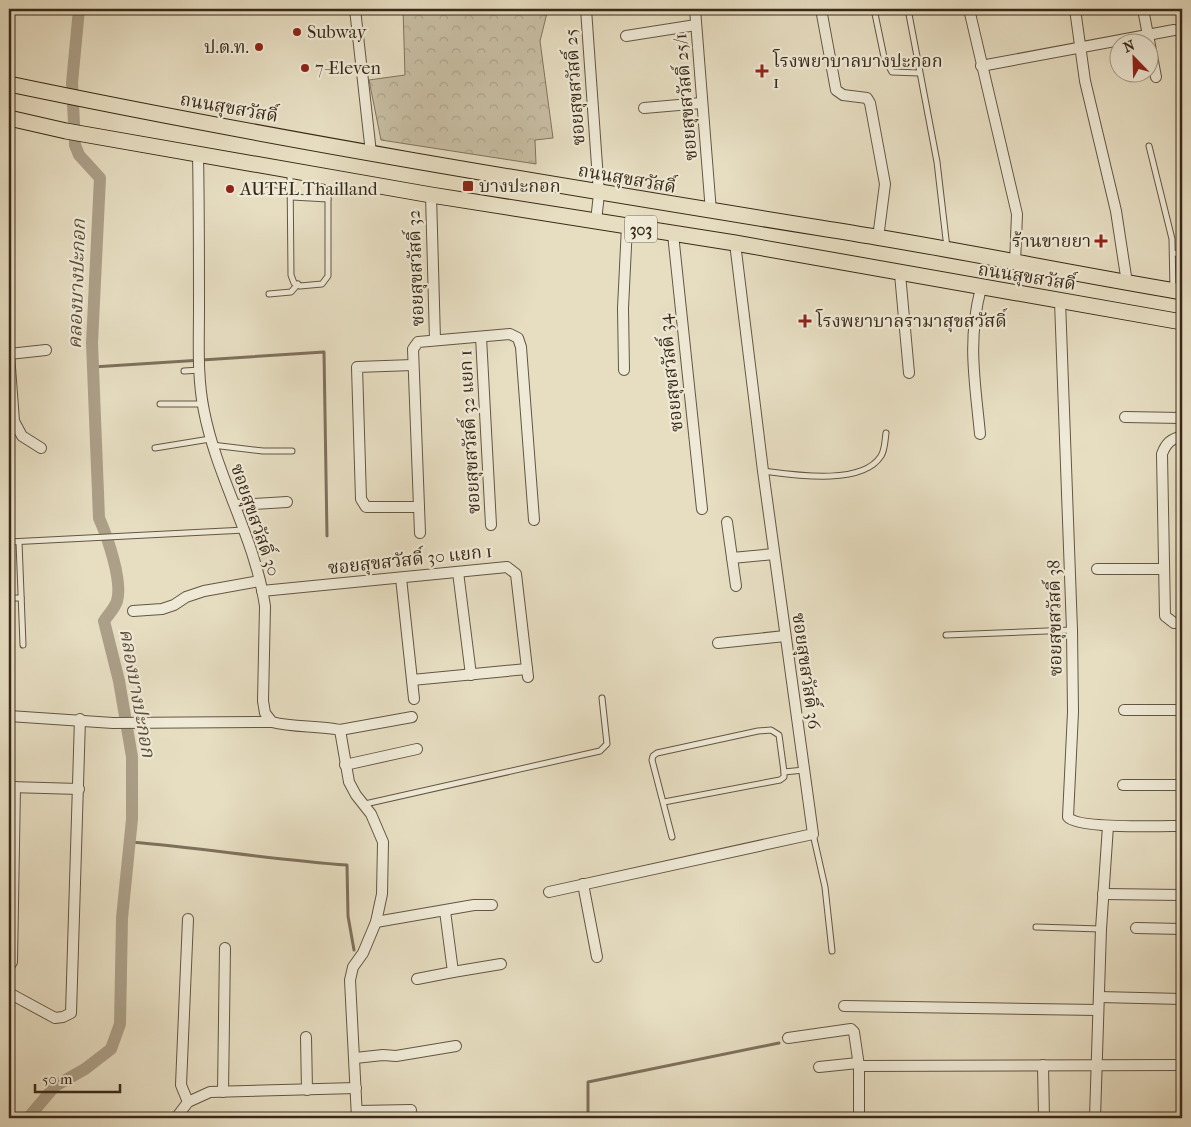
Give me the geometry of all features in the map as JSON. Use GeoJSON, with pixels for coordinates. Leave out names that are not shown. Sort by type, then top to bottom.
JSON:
{"type":"FeatureCollection","features":[{"type":"Feature","properties":{"kind":"main road","name":"ถนนสุขสวัสดิ์"},"geometry":{"type":"LineString","coordinates":[[9,84],[104,104],[599,194],[878,238],[1178,291]]}},
{"type":"Feature","properties":{"kind":"main road","name":"ถนนสุขสวัสดิ์"},"geometry":{"type":"LineString","coordinates":[[9,118],[66,130],[290,168],[430,195],[735,243],[900,274],[1182,322]]}},
{"type":"Feature","properties":{"kind":"street"},"geometry":{"type":"LineString","coordinates":[[355,9],[370,153]]}},
{"type":"Feature","properties":{"kind":"street","name":"ซอยสุขสวัสดิ์ 25"},"geometry":{"type":"LineString","coordinates":[[586,9],[599,194],[596,221]]}},
{"type":"Feature","properties":{"kind":"street","name":"ซอยสุขสวัสดิ์ 25/1"},"geometry":{"type":"LineString","coordinates":[[698,9],[696,25],[711,212]]}},
{"type":"Feature","properties":{"kind":"street"},"geometry":{"type":"LineString","coordinates":[[821,9],[836,90],[843,95],[861,96],[870,102],[885,184],[878,238]]}},
{"type":"Feature","properties":{"kind":"street"},"geometry":{"type":"LineString","coordinates":[[969,9],[1017,214],[1015,262]]}},
{"type":"Feature","properties":{"kind":"street"},"geometry":{"type":"LineString","coordinates":[[1076,9],[1085,81],[1116,211],[1127,283]]}},
{"type":"Feature","properties":{"kind":"street"},"geometry":{"type":"LineString","coordinates":[[1143,9],[1147,32]]}},
{"type":"Feature","properties":{"kind":"street"},"geometry":{"type":"LineString","coordinates":[[626,36],[696,25]]}},
{"type":"Feature","properties":{"kind":"street"},"geometry":{"type":"LineString","coordinates":[[1158,32],[1174,30]]}},
{"type":"Feature","properties":{"kind":"street"},"geometry":{"type":"LineString","coordinates":[[981,66],[1108,43]]}},
{"type":"Feature","properties":{"kind":"street"},"geometry":{"type":"LineString","coordinates":[[644,108],[702,103]]}},
{"type":"Feature","properties":{"kind":"street","name":"ซอยสุขสวัสดิ์ 30"},"geometry":{"type":"LineString","coordinates":[[198,153],[200,364],[203,404],[211,442],[245,530],[261,586],[264,606],[263,701],[265,713],[272,722]]}},
{"type":"Feature","properties":{"kind":"street","name":"ซอยสุขสวัสดิ์ 32"},"geometry":{"type":"LineString","coordinates":[[430,195],[435,340]]}},
{"type":"Feature","properties":{"kind":"street"},"geometry":{"type":"LineString","coordinates":[[624,370],[623,308],[626,226]]}},
{"type":"Feature","properties":{"kind":"street","name":"ซอยสุขสวัสดิ์ 34"},"geometry":{"type":"LineString","coordinates":[[673,234],[702,508]]}},
{"type":"Feature","properties":{"kind":"street","name":"ซอยสุขสวัสดิ์ 36"},"geometry":{"type":"LineString","coordinates":[[735,243],[763,471],[813,834]]}},
{"type":"Feature","properties":{"kind":"street"},"geometry":{"type":"LineString","coordinates":[[900,274],[909,373]]}},
{"type":"Feature","properties":{"kind":"street"},"geometry":{"type":"LineString","coordinates":[[980,434],[971,338],[974,314],[981,288]]}},
{"type":"Feature","properties":{"kind":"street","name":"ซอยสุขสวัสดิ์ 38"},"geometry":{"type":"LineString","coordinates":[[1060,301],[1072,630],[1073,712],[1068,817],[1073,822],[1108,826],[1182,826]]}},
{"type":"Feature","properties":{"kind":"street"},"geometry":{"type":"LineString","coordinates":[[1182,322],[1182,328]]}},
{"type":"Feature","properties":{"kind":"street"},"geometry":{"type":"LineString","coordinates":[[420,533],[413,349],[418,342],[435,340],[510,334],[518,338],[521,347],[534,520]]}},
{"type":"Feature","properties":{"kind":"street","name":"ซอยสุขสวัสดิ์ 32 แยก 1"},"geometry":{"type":"LineString","coordinates":[[481,337],[491,525]]}},
{"type":"Feature","properties":{"kind":"street"},"geometry":{"type":"LineString","coordinates":[[41,448],[22,436],[14,421],[9,354],[46,350]]}},
{"type":"Feature","properties":{"kind":"street"},"geometry":{"type":"LineString","coordinates":[[413,365],[357,367],[362,504],[366,507],[419,507]]}},
{"type":"Feature","properties":{"kind":"street"},"geometry":{"type":"LineString","coordinates":[[1125,418],[1182,418]]}},
{"type":"Feature","properties":{"kind":"street"},"geometry":{"type":"LineString","coordinates":[[1182,436],[1173,439],[1165,446],[1162,454],[1166,616],[1174,623],[1182,623]]}},
{"type":"Feature","properties":{"kind":"street"},"geometry":{"type":"LineString","coordinates":[[235,505],[287,502]]}},
{"type":"Feature","properties":{"kind":"street"},"geometry":{"type":"LineString","coordinates":[[727,522],[736,586]]}},
{"type":"Feature","properties":{"kind":"street"},"geometry":{"type":"LineString","coordinates":[[732,558],[774,554]]}},
{"type":"Feature","properties":{"kind":"street","name":"ซอยสุขสวัสดิ์ 30 แยก 1"},"geometry":{"type":"LineString","coordinates":[[133,611],[162,609],[174,606],[186,597],[204,591],[401,578],[507,568],[516,574],[527,673],[471,675]]}},
{"type":"Feature","properties":{"kind":"street"},"geometry":{"type":"LineString","coordinates":[[1097,569],[1164,569]]}},
{"type":"Feature","properties":{"kind":"street"},"geometry":{"type":"LineString","coordinates":[[412,680],[471,675],[458,572]]}},
{"type":"Feature","properties":{"kind":"street"},"geometry":{"type":"LineString","coordinates":[[401,578],[414,699]]}},
{"type":"Feature","properties":{"kind":"street"},"geometry":{"type":"LineString","coordinates":[[718,643],[785,636]]}},
{"type":"Feature","properties":{"kind":"street"},"geometry":{"type":"LineString","coordinates":[[1124,710],[1182,710]]}},
{"type":"Feature","properties":{"kind":"street"},"geometry":{"type":"LineString","coordinates":[[9,716],[80,719],[113,723],[272,722],[285,726],[325,727],[340,730],[412,717]]}},
{"type":"Feature","properties":{"kind":"street"},"geometry":{"type":"LineString","coordinates":[[9,993],[55,1018],[71,1013],[80,719]]}},
{"type":"Feature","properties":{"kind":"street"},"geometry":{"type":"LineString","coordinates":[[340,730],[345,765],[356,796],[365,804],[380,831],[383,842],[382,894],[376,922],[364,953],[353,966],[350,980],[358,1115],[411,1110]]}},
{"type":"Feature","properties":{"kind":"street"},"geometry":{"type":"LineString","coordinates":[[345,765],[418,750]]}},
{"type":"Feature","properties":{"kind":"street"},"geometry":{"type":"LineString","coordinates":[[1123,785],[1182,785]]}},
{"type":"Feature","properties":{"kind":"street"},"geometry":{"type":"LineString","coordinates":[[9,967],[12,962],[12,787],[78,789]]}},
{"type":"Feature","properties":{"kind":"street"},"geometry":{"type":"LineString","coordinates":[[1096,1118],[1101,929],[1108,826]]}},
{"type":"Feature","properties":{"kind":"street"},"geometry":{"type":"LineString","coordinates":[[549,892],[813,834]]}},
{"type":"Feature","properties":{"kind":"street"},"geometry":{"type":"LineString","coordinates":[[583,884],[597,957]]}},
{"type":"Feature","properties":{"kind":"street"},"geometry":{"type":"LineString","coordinates":[[1103,894],[1182,894]]}},
{"type":"Feature","properties":{"kind":"street"},"geometry":{"type":"LineString","coordinates":[[376,922],[474,905],[492,904]]}},
{"type":"Feature","properties":{"kind":"street"},"geometry":{"type":"LineString","coordinates":[[445,911],[453,972]]}},
{"type":"Feature","properties":{"kind":"street"},"geometry":{"type":"LineString","coordinates":[[188,919],[181,1084],[188,1102]]}},
{"type":"Feature","properties":{"kind":"street"},"geometry":{"type":"LineString","coordinates":[[1136,928],[1182,929]]}},
{"type":"Feature","properties":{"kind":"street"},"geometry":{"type":"LineString","coordinates":[[223,1092],[225,948]]}},
{"type":"Feature","properties":{"kind":"street"},"geometry":{"type":"LineString","coordinates":[[417,979],[501,964]]}},
{"type":"Feature","properties":{"kind":"street"},"geometry":{"type":"LineString","coordinates":[[1099,997],[1182,999]]}},
{"type":"Feature","properties":{"kind":"street"},"geometry":{"type":"LineString","coordinates":[[844,1006],[1098,1010]]}},
{"type":"Feature","properties":{"kind":"street"},"geometry":{"type":"LineString","coordinates":[[788,1038],[851,1029],[854,1032],[859,1064],[859,1118]]}},
{"type":"Feature","properties":{"kind":"street"},"geometry":{"type":"LineString","coordinates":[[306,1037],[307,1090]]}},
{"type":"Feature","properties":{"kind":"street"},"geometry":{"type":"LineString","coordinates":[[355,1058],[383,1055],[396,1056],[456,1046]]}},
{"type":"Feature","properties":{"kind":"street"},"geometry":{"type":"LineString","coordinates":[[819,1067],[859,1064],[1182,1065]]}},
{"type":"Feature","properties":{"kind":"street"},"geometry":{"type":"LineString","coordinates":[[1043,1065],[1044,1118]]}},
{"type":"Feature","properties":{"kind":"street"},"geometry":{"type":"LineString","coordinates":[[176,1118],[188,1102],[204,1094],[356,1088]]}},
{"type":"Feature","properties":{"kind":"lane"},"geometry":{"type":"LineString","coordinates":[[874,9],[884,56],[892,72],[919,73]]}},
{"type":"Feature","properties":{"kind":"lane"},"geometry":{"type":"LineString","coordinates":[[908,9],[937,162],[947,250]]}},
{"type":"Feature","properties":{"kind":"lane"},"geometry":{"type":"LineString","coordinates":[[1149,146],[1173,253],[1178,291]]}},
{"type":"Feature","properties":{"kind":"lane"},"geometry":{"type":"LineString","coordinates":[[290,168],[292,195],[291,275],[294,283],[298,284],[322,284],[328,276],[328,176]]}},
{"type":"Feature","properties":{"kind":"lane"},"geometry":{"type":"LineString","coordinates":[[267,190],[328,199]]}},
{"type":"Feature","properties":{"kind":"lane"},"geometry":{"type":"LineString","coordinates":[[1173,253],[1182,254]]}},
{"type":"Feature","properties":{"kind":"lane"},"geometry":{"type":"LineString","coordinates":[[269,294],[291,292],[298,284]]}},
{"type":"Feature","properties":{"kind":"lane"},"geometry":{"type":"LineString","coordinates":[[184,371],[200,364]]}},
{"type":"Feature","properties":{"kind":"lane"},"geometry":{"type":"LineString","coordinates":[[160,404],[203,404]]}},
{"type":"Feature","properties":{"kind":"lane"},"geometry":{"type":"LineString","coordinates":[[763,471],[797,475],[848,475],[855,473],[869,468],[882,455],[886,433]]}},
{"type":"Feature","properties":{"kind":"lane"},"geometry":{"type":"LineString","coordinates":[[155,448],[211,442],[263,451],[292,451]]}},
{"type":"Feature","properties":{"kind":"lane"},"geometry":{"type":"LineString","coordinates":[[9,542],[125,538],[245,530]]}},
{"type":"Feature","properties":{"kind":"lane"},"geometry":{"type":"LineString","coordinates":[[19,542],[23,644]]}},
{"type":"Feature","properties":{"kind":"lane"},"geometry":{"type":"LineString","coordinates":[[9,598],[21,598]]}},
{"type":"Feature","properties":{"kind":"lane"},"geometry":{"type":"LineString","coordinates":[[946,635],[1072,630]]}},
{"type":"Feature","properties":{"kind":"lane"},"geometry":{"type":"LineString","coordinates":[[365,804],[600,751],[608,744],[602,698]]}},
{"type":"Feature","properties":{"kind":"lane"},"geometry":{"type":"LineString","coordinates":[[664,802],[780,780],[784,777],[784,772],[779,735],[771,730],[758,731],[657,753],[653,756],[652,760],[672,837]]}},
{"type":"Feature","properties":{"kind":"lane"},"geometry":{"type":"LineString","coordinates":[[784,772],[804,770]]}},
{"type":"Feature","properties":{"kind":"lane"},"geometry":{"type":"LineString","coordinates":[[813,834],[825,887],[832,951]]}},
{"type":"Feature","properties":{"kind":"lane"},"geometry":{"type":"LineString","coordinates":[[1036,928],[1101,929]]}},
{"type":"Feature","properties":{"kind":"green space"},"geometry":{"type":"Polygon","coordinates":[[[403,9],[548,9],[540,41],[553,138],[535,140],[536,164],[381,140],[369,80],[405,75],[403,9]]]}},
{"type":"Feature","properties":{"kind":"waterway","name":"คลองบางปะกอก"},"geometry":{"type":"LineString","coordinates":[[28,1118],[55,1086],[85,1069],[111,1049],[120,1024],[122,918],[132,819],[132,757],[119,681],[104,621],[116,604],[118,582],[113,559],[99,518],[92,343],[100,178],[79,155],[75,145],[72,83],[79,9]]}},
{"type":"Feature","properties":{"kind":"waterway"},"geometry":{"type":"LineString","coordinates":[[93,367],[324,352],[327,536]]}},
{"type":"Feature","properties":{"kind":"waterway"},"geometry":{"type":"LineString","coordinates":[[131,842],[347,865],[348,916],[354,950]]}},
{"type":"Feature","properties":{"kind":"waterway"},"geometry":{"type":"LineString","coordinates":[[588,1118],[588,1082],[779,1043]]}},
{"type":"Feature","properties":{"kind":"place","name":"Subway"},"geometry":{"type":"Point","coordinates":[297,32]}},
{"type":"Feature","properties":{"kind":"place","name":"ป.ต.ท."},"geometry":{"type":"Point","coordinates":[259,47]}},
{"type":"Feature","properties":{"kind":"place","name":"7-Eleven"},"geometry":{"type":"Point","coordinates":[305,68]}},
{"type":"Feature","properties":{"kind":"place","name":"โรงพยาบาลบางปะกอก 1"},"geometry":{"type":"Point","coordinates":[762,71]}},
{"type":"Feature","properties":{"kind":"place","name":"บางปะกอก"},"geometry":{"type":"Point","coordinates":[468,186]}},
{"type":"Feature","properties":{"kind":"place","name":"AUTEL Thailland"},"geometry":{"type":"Point","coordinates":[230,189]}},
{"type":"Feature","properties":{"kind":"place","name":"ร้านขายยา"},"geometry":{"type":"Point","coordinates":[1101,241]}},
{"type":"Feature","properties":{"kind":"place","name":"โรงพยาบาลรามาสุขสวัสดิ์"},"geometry":{"type":"Point","coordinates":[805,321]}}]}
